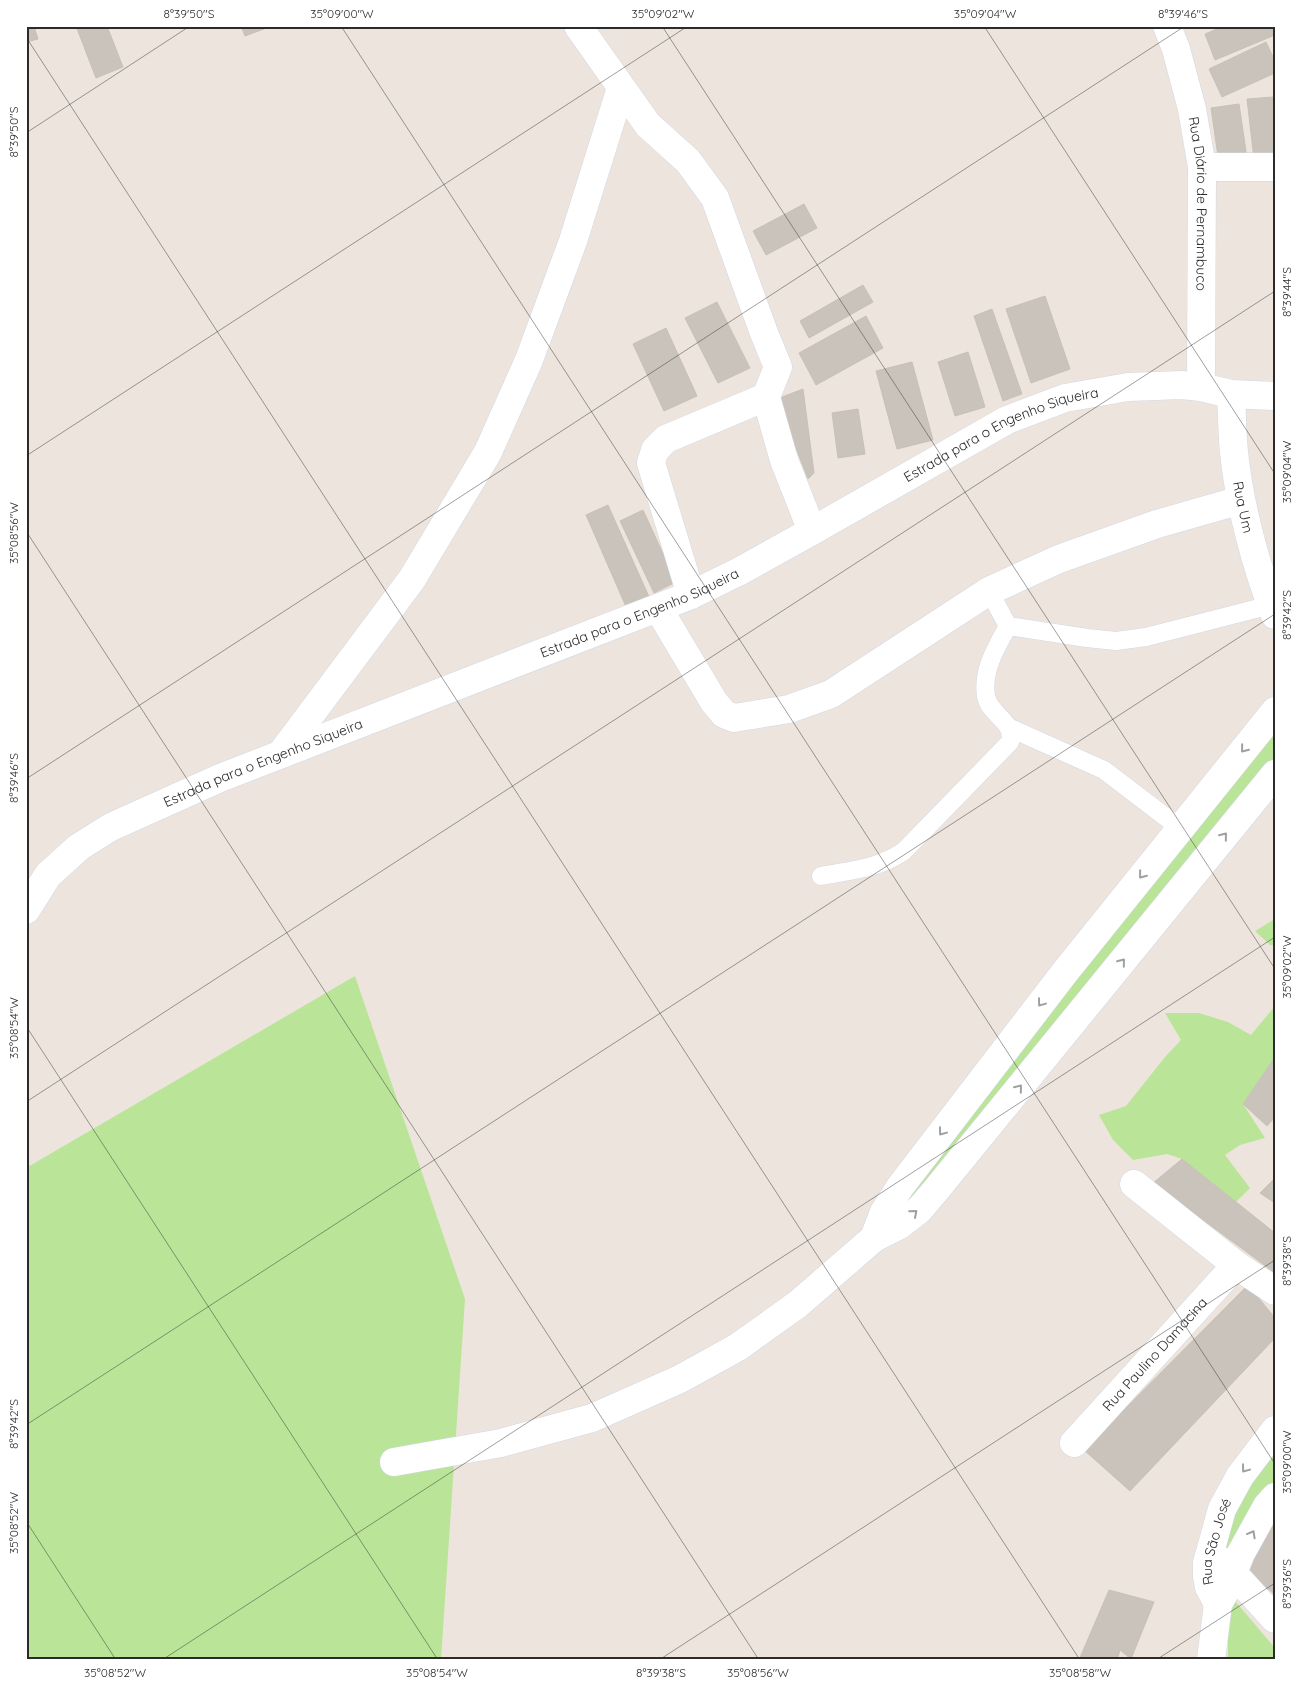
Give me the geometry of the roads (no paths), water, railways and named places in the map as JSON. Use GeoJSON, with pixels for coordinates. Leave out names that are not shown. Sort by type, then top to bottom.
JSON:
{"type":"FeatureCollection","features":[{"type":"Feature","properties":{"kind":"street"},"geometry":{"type":"LineString","coordinates":[[578,26],[648,125],[688,161],[715,198],[778,367],[766,397],[784,460],[812,531]]}},
{"type":"Feature","properties":{"kind":"street","name":"Rua Diário de Pernambuco"},"geometry":{"type":"LineString","coordinates":[[1167,26],[1176,49],[1192,109],[1202,168],[1201,387]]}},
{"type":"Feature","properties":{"kind":"street"},"geometry":{"type":"LineString","coordinates":[[282,754],[412,579],[488,452],[529,360],[573,241],[621,88]]}},
{"type":"Feature","properties":{"kind":"street"},"geometry":{"type":"LineString","coordinates":[[1202,168],[1275,167]]}},
{"type":"Feature","properties":{"kind":"street","name":"Estrada para o Engenho Siqueira"},"geometry":{"type":"LineString","coordinates":[[26,910],[48,875],[79,847],[112,827],[220,778],[691,595],[740,571],[1007,420],[1065,398],[1128,386],[1182,385],[1231,394],[1274,390]]}},
{"type":"Feature","properties":{"kind":"street","name":"Rua Um"},"geometry":{"type":"LineString","coordinates":[[1231,394],[1234,452],[1241,500],[1273,610]]}},
{"type":"Feature","properties":{"kind":"street"},"geometry":{"type":"LineString","coordinates":[[691,595],[651,463],[655,450],[666,439],[766,397]]}},
{"type":"Feature","properties":{"kind":"street"},"geometry":{"type":"LineString","coordinates":[[658,608],[714,702],[724,714],[734,718],[789,709],[831,694],[989,591],[1059,559],[1157,524],[1241,500]]}},
{"type":"Feature","properties":{"kind":"street"},"geometry":{"type":"LineString","coordinates":[[874,1238],[884,1212],[900,1187],[1065,972],[1275,711]]}},
{"type":"Feature","properties":{"kind":"street"},"geometry":{"type":"LineString","coordinates":[[394,1462],[501,1443],[592,1418],[680,1379],[738,1347],[798,1304],[874,1238],[898,1226],[918,1210],[1275,774]]}},
{"type":"Feature","properties":{"kind":"street"},"geometry":{"type":"LineString","coordinates":[[1065,972],[1094,997]]}},
{"type":"Feature","properties":{"kind":"street"},"geometry":{"type":"LineString","coordinates":[[1134,1184],[1236,1265],[1275,1291]]}},
{"type":"Feature","properties":{"kind":"street","name":"Rua Paulino Damacina"},"geometry":{"type":"LineString","coordinates":[[1074,1443],[1236,1265]]}},
{"type":"Feature","properties":{"kind":"street","name":"Rua São José"},"geometry":{"type":"LineString","coordinates":[[1218,1604],[1209,1587],[1207,1576],[1210,1547],[1222,1509],[1240,1476],[1275,1430]]}},
{"type":"Feature","properties":{"kind":"street","name":"Rua São José"},"geometry":{"type":"LineString","coordinates":[[1218,1604],[1226,1590],[1241,1553],[1267,1506],[1275,1497]]}},
{"type":"Feature","properties":{"kind":"street"},"geometry":{"type":"LineString","coordinates":[[1210,1547],[1275,1619]]}},
{"type":"Feature","properties":{"kind":"street"},"geometry":{"type":"LineString","coordinates":[[1211,1660],[1218,1604]]}},
{"type":"Feature","properties":{"kind":"lane"},"geometry":{"type":"LineString","coordinates":[[989,591],[1008,626]]}},
{"type":"Feature","properties":{"kind":"lane"},"geometry":{"type":"LineString","coordinates":[[1008,626],[1116,641],[1146,637],[1273,610]]}},
{"type":"Feature","properties":{"kind":"lane"},"geometry":{"type":"LineString","coordinates":[[1008,626],[991,656],[987,673],[986,696],[990,707],[1010,728],[1104,770],[1180,828]]}},
{"type":"Feature","properties":{"kind":"lane"},"geometry":{"type":"LineString","coordinates":[[821,876],[880,865],[892,860],[904,851],[1010,742],[1012,736],[1010,728]]}}]}
